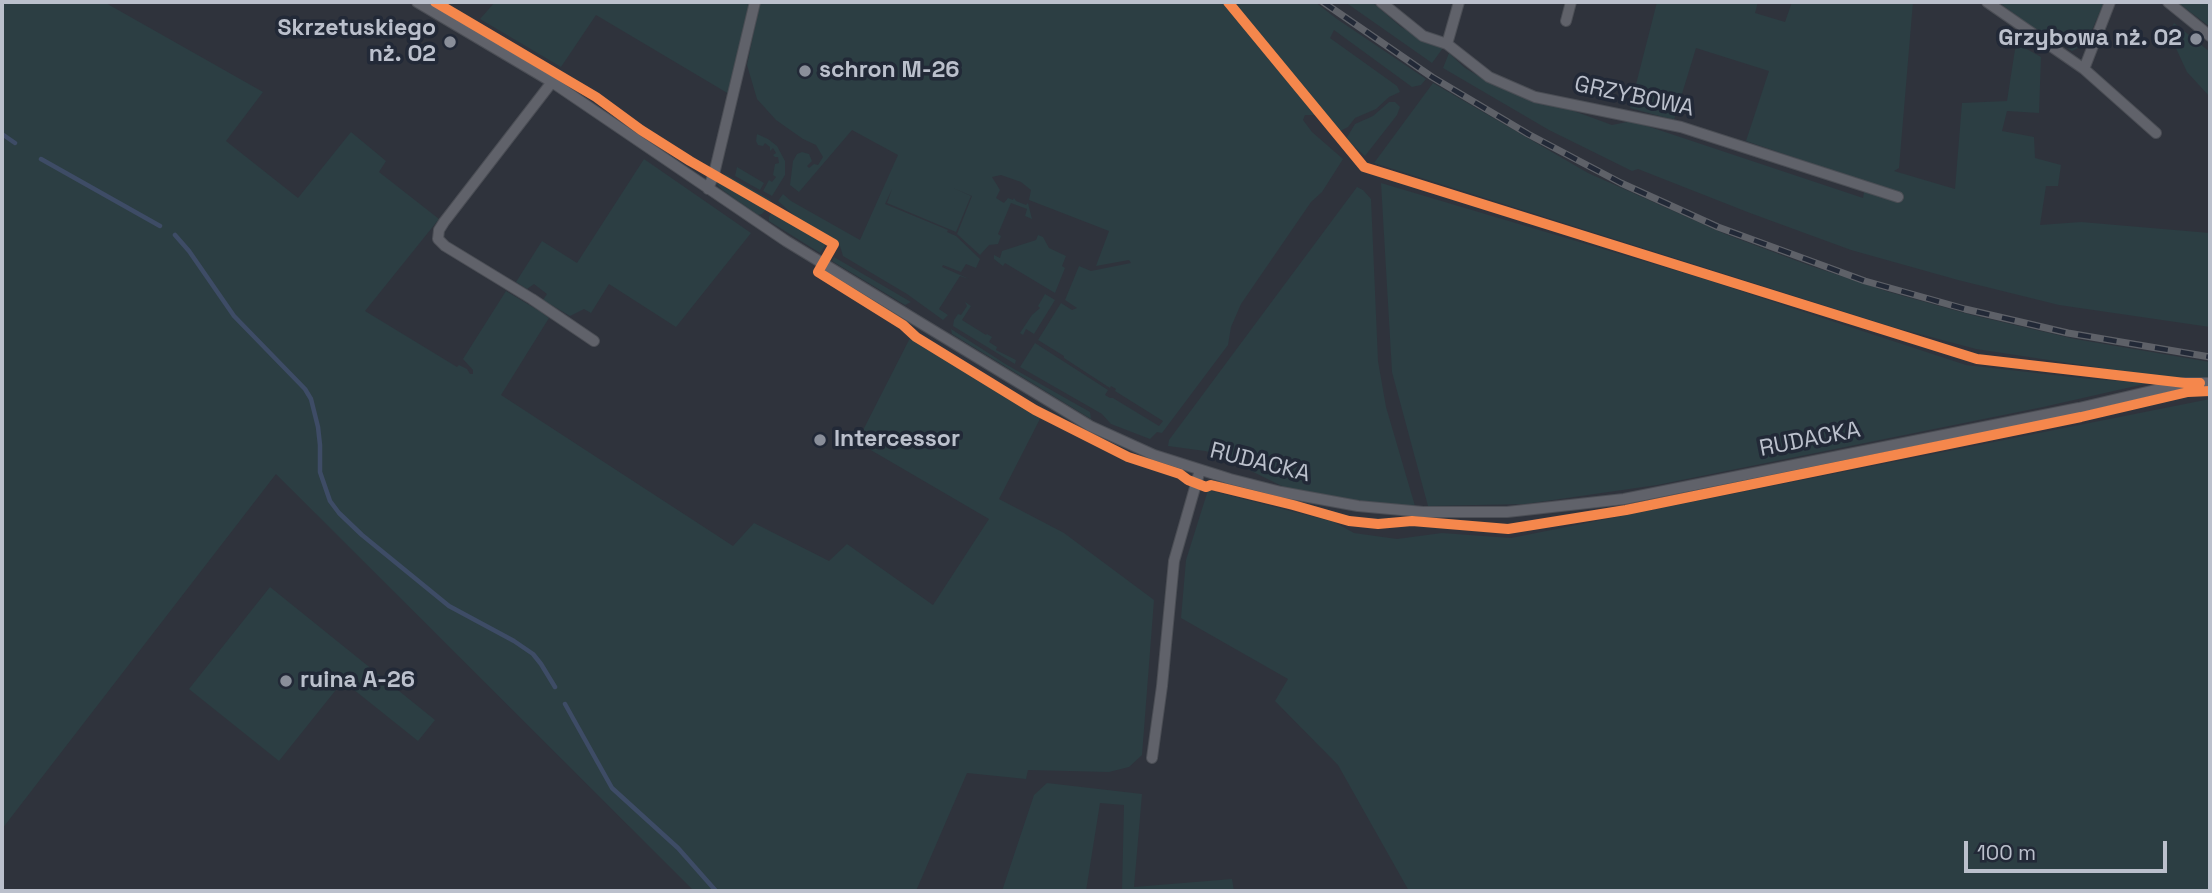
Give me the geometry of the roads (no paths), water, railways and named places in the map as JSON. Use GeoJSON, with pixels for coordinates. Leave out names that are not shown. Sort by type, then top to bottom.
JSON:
{"type":"FeatureCollection","features":[{"type":"Feature","properties":{"kind":"street","name":"RUDACKA"},"geometry":{"type":"LineString","coordinates":[[417,2],[552,82],[786,241],[1090,426],[1139,449],[1200,470],[1281,492],[1358,506],[1423,512],[1507,512],[1624,499],[2079,408],[2185,383],[2210,383]]}},
{"type":"Feature","properties":{"kind":"street"},"geometry":{"type":"LineString","coordinates":[[708,189],[714,174],[755,2]]}},
{"type":"Feature","properties":{"kind":"street","name":"GRZYBOWA"},"geometry":{"type":"LineString","coordinates":[[1381,2],[1423,36],[1447,44],[1489,78],[1535,97],[1681,127],[1898,197]]}},
{"type":"Feature","properties":{"kind":"street"},"geometry":{"type":"LineString","coordinates":[[1447,44],[1459,2]]}},
{"type":"Feature","properties":{"kind":"street"},"geometry":{"type":"LineString","coordinates":[[1566,21],[1571,2]]}},
{"type":"Feature","properties":{"kind":"street"},"geometry":{"type":"LineString","coordinates":[[1987,2],[2084,69],[2156,133]]}},
{"type":"Feature","properties":{"kind":"street"},"geometry":{"type":"LineString","coordinates":[[2084,69],[2110,2]]}},
{"type":"Feature","properties":{"kind":"street"},"geometry":{"type":"LineString","coordinates":[[2168,2],[2210,36]]}},
{"type":"Feature","properties":{"kind":"street"},"geometry":{"type":"LineString","coordinates":[[552,82],[444,222],[438,239],[594,341]]}},
{"type":"Feature","properties":{"kind":"street"},"geometry":{"type":"LineString","coordinates":[[1152,758],[1174,561],[1200,470]]}},
{"type":"Feature","properties":{"kind":"waterway"},"geometry":{"type":"LineString","coordinates":[[2,134],[15,143]]}},
{"type":"Feature","properties":{"kind":"waterway"},"geometry":{"type":"LineString","coordinates":[[41,159],[160,226]]}},
{"type":"Feature","properties":{"kind":"waterway"},"geometry":{"type":"LineString","coordinates":[[175,235],[234,316],[305,389],[311,399],[318,427],[320,472],[330,501],[339,513],[449,606],[533,654],[555,687]]}},
{"type":"Feature","properties":{"kind":"waterway"},"geometry":{"type":"LineString","coordinates":[[565,704],[612,788],[678,848],[716,891]]}},
{"type":"Feature","properties":{"kind":"railway"},"geometry":{"type":"LineString","coordinates":[[1323,2],[1432,77],[1528,134],[1621,183],[1718,227],[1865,281],[1965,309],[2068,333],[2210,357]]}},
{"type":"Feature","properties":{"kind":"place","name":"Grzybowa nż. 02"},"geometry":{"type":"Point","coordinates":[2196,39]}},
{"type":"Feature","properties":{"kind":"place","name":"Skrzetuskiego nż. 02"},"geometry":{"type":"Point","coordinates":[450,42]}},
{"type":"Feature","properties":{"kind":"place","name":"schron M-26"},"geometry":{"type":"Point","coordinates":[805,71]}},
{"type":"Feature","properties":{"kind":"place","name":"Intercessor"},"geometry":{"type":"Point","coordinates":[820,440]}},
{"type":"Feature","properties":{"kind":"place","name":"ruina A-26"},"geometry":{"type":"Point","coordinates":[286,681]}}]}
